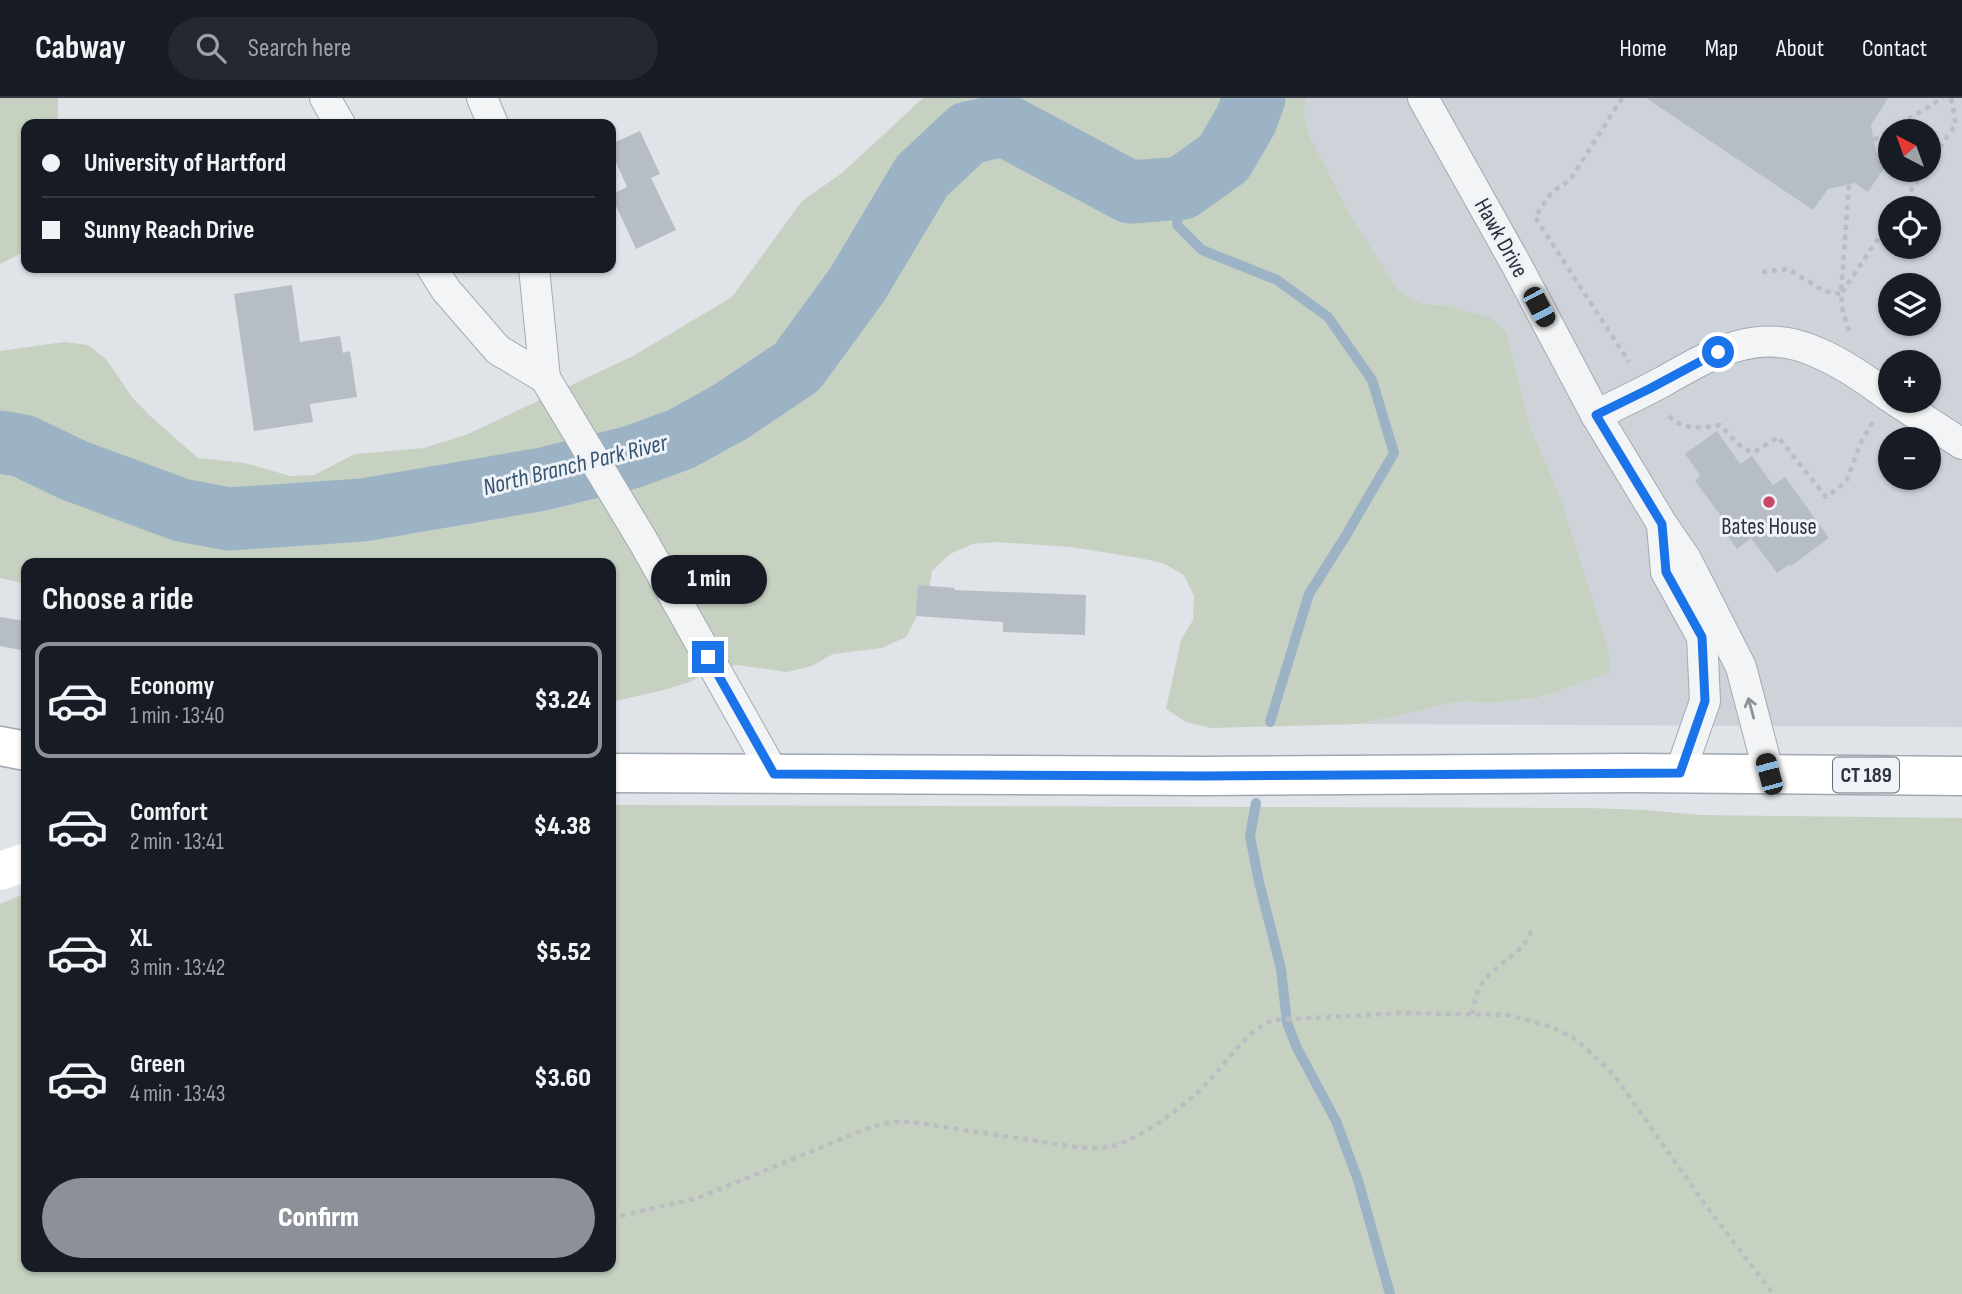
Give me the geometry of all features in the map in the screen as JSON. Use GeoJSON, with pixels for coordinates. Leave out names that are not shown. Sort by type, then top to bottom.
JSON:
{"type":"FeatureCollection","features":[{"type":"Feature","properties":{"kind":"main road"},"geometry":{"type":"LineString","coordinates":[[0,746],[21,750]]}},
{"type":"Feature","properties":{"kind":"main road","name":"CT 189"},"geometry":{"type":"LineString","coordinates":[[616,773],[1203,776],[1680,773],[1962,776]]}},
{"type":"Feature","properties":{"kind":"main road"},"geometry":{"type":"LineString","coordinates":[[0,872],[21,864]]}},
{"type":"Feature","properties":{"kind":"street"},"geometry":{"type":"LineString","coordinates":[[325,98],[338,119]]}},
{"type":"Feature","properties":{"kind":"street"},"geometry":{"type":"LineString","coordinates":[[482,98],[491,119]]}},
{"type":"Feature","properties":{"kind":"street","name":"Hawk Drive"},"geometry":{"type":"LineString","coordinates":[[1423,98],[1516,264],[1596,415],[1686,559],[1741,667],[1769,774]]}},
{"type":"Feature","properties":{"kind":"street"},"geometry":{"type":"LineString","coordinates":[[435,273],[446,290],[498,350],[545,378]]}},
{"type":"Feature","properties":{"kind":"street"},"geometry":{"type":"LineString","coordinates":[[534,273],[545,378],[643,541],[774,774]]}},
{"type":"Feature","properties":{"kind":"street"},"geometry":{"type":"LineString","coordinates":[[1596,415],[1718,352],[1757,342],[1777,342],[1814,351],[1854,372],[1878,395]]}},
{"type":"Feature","properties":{"kind":"street"},"geometry":{"type":"LineString","coordinates":[[1905,413],[1962,444]]}},
{"type":"Feature","properties":{"kind":"street","name":"Hawk Drive"},"geometry":{"type":"LineString","coordinates":[[1662,524],[1666,572],[1702,637],[1705,701],[1680,773]]}},
{"type":"Feature","properties":{"kind":"path"},"geometry":{"type":"LineString","coordinates":[[1622,98],[1570,180],[1552,192],[1535,217],[1631,364]]}},
{"type":"Feature","properties":{"kind":"path"},"geometry":{"type":"LineString","coordinates":[[1874,140],[1943,98]]}},
{"type":"Feature","properties":{"kind":"path"},"geometry":{"type":"LineString","coordinates":[[1941,145],[1956,124],[1951,98]]}},
{"type":"Feature","properties":{"kind":"path"},"geometry":{"type":"LineString","coordinates":[[1849,184],[1840,294],[1851,337]]}},
{"type":"Feature","properties":{"kind":"path"},"geometry":{"type":"LineString","coordinates":[[1840,294],[1878,239]]}},
{"type":"Feature","properties":{"kind":"path"},"geometry":{"type":"LineString","coordinates":[[1762,272],[1788,269],[1824,291],[1840,294]]}},
{"type":"Feature","properties":{"kind":"path"},"geometry":{"type":"LineString","coordinates":[[1668,415],[1672,420],[1694,429],[1720,425],[1743,449],[1754,452],[1778,437],[1826,497],[1846,482],[1862,440],[1882,413]]}},
{"type":"Feature","properties":{"kind":"path"},"geometry":{"type":"LineString","coordinates":[[1472,1014],[1480,985],[1491,972],[1521,948],[1531,931]]}},
{"type":"Feature","properties":{"kind":"path"},"geometry":{"type":"LineString","coordinates":[[616,1217],[698,1198],[871,1127],[892,1122],[911,1122],[1075,1147],[1110,1146],[1129,1140],[1187,1101],[1259,1026],[1273,1020],[1402,1013],[1509,1015],[1552,1027],[1577,1040],[1592,1052],[1622,1084],[1704,1203],[1773,1294]]}},
{"type":"Feature","properties":{"kind":"shaded area"},"geometry":{"type":"Polygon","coordinates":[[[1306,98],[1962,98],[1962,727],[1360,724],[1462,701],[1489,703],[1539,698],[1609,673],[1558,491],[1530,427],[1507,334],[1445,305],[1422,304],[1400,292],[1352,218],[1309,135],[1304,111],[1306,98]]]}},
{"type":"Feature","properties":{"kind":"green space"},"geometry":{"type":"Polygon","coordinates":[[[0,98],[58,98],[58,119],[21,119],[21,254],[0,264],[0,98]]]}},
{"type":"Feature","properties":{"kind":"green space"},"geometry":{"type":"Polygon","coordinates":[[[923,98],[1306,98],[1304,111],[1309,135],[1352,218],[1400,292],[1422,304],[1445,305],[1491,318],[1507,334],[1530,427],[1558,491],[1608,648],[1610,673],[1538,698],[1489,703],[1462,701],[1360,724],[1211,728],[1186,722],[1166,709],[1181,640],[1193,620],[1194,596],[1184,575],[1163,563],[1139,558],[1071,547],[997,542],[972,544],[950,554],[932,571],[928,595],[906,637],[882,648],[833,654],[812,666],[787,672],[738,665],[713,668],[692,681],[616,701],[616,558],[21,558],[21,583],[0,578],[0,351],[64,342],[88,345],[106,359],[132,397],[148,414],[198,458],[245,463],[290,476],[314,475],[355,454],[424,448],[468,434],[633,356],[732,297],[802,201],[842,173],[923,98]]]}},
{"type":"Feature","properties":{"kind":"green space"},"geometry":{"type":"Polygon","coordinates":[[[616,805],[1588,808],[1699,815],[1962,818],[1962,1294],[0,1294],[0,904],[21,895],[21,1272],[616,1272],[616,805]]]}},
{"type":"Feature","properties":{"kind":"building"},"geometry":{"type":"Polygon","coordinates":[[[1646,98],[1888,98],[1871,125],[1878,153],[1878,177],[1868,192],[1855,183],[1828,189],[1813,210],[1646,98]]]}},
{"type":"Feature","properties":{"kind":"building"},"geometry":{"type":"Polygon","coordinates":[[[640,131],[660,174],[651,178],[676,230],[636,249],[616,206],[616,192],[627,187],[616,162],[616,142],[640,131]]]}},
{"type":"Feature","properties":{"kind":"building"},"geometry":{"type":"Polygon","coordinates":[[[292,285],[300,342],[340,336],[343,353],[350,351],[357,397],[310,404],[313,422],[254,431],[234,294],[292,285]]]}},
{"type":"Feature","properties":{"kind":"building","name":"Bates House"},"geometry":{"type":"Polygon","coordinates":[[[1717,431],[1740,464],[1752,456],[1773,485],[1785,477],[1829,538],[1777,573],[1751,538],[1737,549],[1719,524],[1724,520],[1695,481],[1700,475],[1685,454],[1717,431]]]}},
{"type":"Feature","properties":{"kind":"building"},"geometry":{"type":"Polygon","coordinates":[[[918,585],[955,588],[954,590],[1086,595],[1085,635],[1003,632],[1003,622],[916,616],[918,585]]]}},
{"type":"Feature","properties":{"kind":"building"},"geometry":{"type":"Polygon","coordinates":[[[0,617],[21,620],[21,650],[0,646],[0,617]]]}},
{"type":"Feature","properties":{"kind":"waterway","name":"North Branch Park River"},"geometry":{"type":"LineString","coordinates":[[0,442],[23,446],[73,470],[181,510],[229,519],[363,510],[543,479],[632,457],[681,439],[730,412],[797,367],[857,285],[922,176],[968,133],[1004,125],[1130,192],[1182,188],[1224,158],[1246,120],[1254,98]]}},
{"type":"Feature","properties":{"kind":"waterway"},"geometry":{"type":"LineString","coordinates":[[1182,188],[1177,225],[1202,250],[1277,280],[1328,317],[1372,380],[1394,453],[1309,594],[1270,722]]}},
{"type":"Feature","properties":{"kind":"waterway"},"geometry":{"type":"LineString","coordinates":[[1256,803],[1250,836],[1281,969],[1287,1023],[1297,1048],[1336,1121],[1358,1180],[1390,1294]]}},
{"type":"Feature","properties":{"kind":"place","name":"Bates House"},"geometry":{"type":"Point","coordinates":[1769,502]}},
{"type":"Feature","properties":{"kind":"route"},"geometry":{"type":"LineString","coordinates":[[708,657],[774,774],[1203,776],[1680,773],[1705,701],[1702,637],[1666,572],[1662,524],[1596,415],[1718,352]]}}]}
